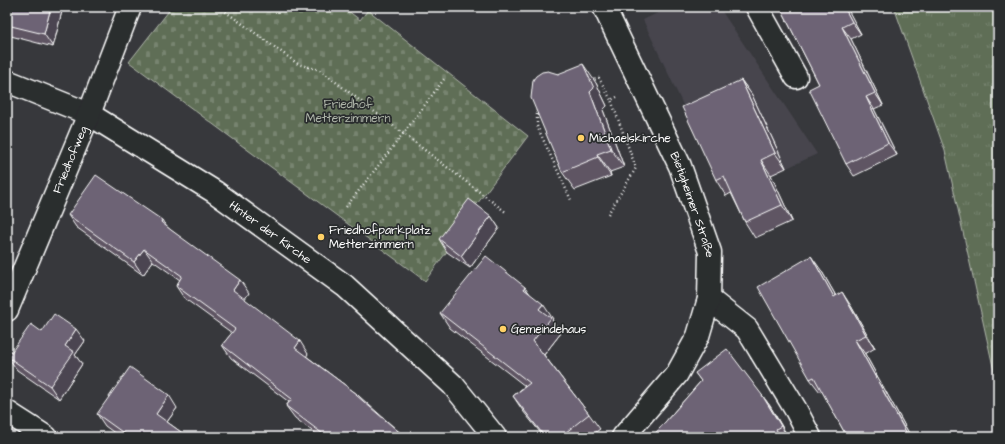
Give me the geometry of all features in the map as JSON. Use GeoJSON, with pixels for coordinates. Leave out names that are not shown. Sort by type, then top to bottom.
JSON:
{"type":"FeatureCollection","features":[{"type":"Feature","properties":{"kind":"street","name":"Friedhofweg"},"geometry":{"type":"LineString","coordinates":[[7,310],[89,114],[130,7]]}},
{"type":"Feature","properties":{"kind":"street","name":"Bietigheimer Straße"},"geometry":{"type":"LineString","coordinates":[[604,7],[680,166],[710,252],[708,299],[698,336],[676,374],[623,437]]}},
{"type":"Feature","properties":{"kind":"street"},"geometry":{"type":"LineString","coordinates":[[757,7],[796,77]]}},
{"type":"Feature","properties":{"kind":"street","name":"Hinter der Kirche"},"geometry":{"type":"LineString","coordinates":[[7,81],[89,114],[215,192],[345,286],[453,385],[495,437]]}},
{"type":"Feature","properties":{"kind":"street"},"geometry":{"type":"LineString","coordinates":[[708,299],[747,329],[796,410],[810,437]]}},
{"type":"Feature","properties":{"kind":"street"},"geometry":{"type":"LineString","coordinates":[[7,412],[46,437]]}},
{"type":"Feature","properties":{"kind":"path"},"geometry":{"type":"LineString","coordinates":[[219,7],[298,64],[320,70],[507,214]]}},
{"type":"Feature","properties":{"kind":"path"},"geometry":{"type":"LineString","coordinates":[[346,207],[445,78]]}},
{"type":"Feature","properties":{"kind":"path"},"geometry":{"type":"LineString","coordinates":[[587,83],[599,78],[611,100],[636,168],[608,214]]}},
{"type":"Feature","properties":{"kind":"path"},"geometry":{"type":"LineString","coordinates":[[611,100],[622,95]]}},
{"type":"Feature","properties":{"kind":"path"},"geometry":{"type":"LineString","coordinates":[[540,105],[537,109],[537,126],[571,200]]}},
{"type":"Feature","properties":{"kind":"shaded area"},"geometry":{"type":"Polygon","coordinates":[[[670,7],[719,7],[817,154],[726,196],[643,20],[670,7]]]}},
{"type":"Feature","properties":{"kind":"green space","name":"Friedhof Metterzimmern"},"geometry":{"type":"Polygon","coordinates":[[[172,7],[343,7],[360,20],[368,10],[528,136],[474,208],[477,211],[425,281],[129,62],[172,7]]]}},
{"type":"Feature","properties":{"kind":"green space"},"geometry":{"type":"Polygon","coordinates":[[[894,7],[998,7],[998,389],[945,151],[894,7]]]}},
{"type":"Feature","properties":{"kind":"building"},"geometry":{"type":"Polygon","coordinates":[[[7,7],[51,7],[44,34],[7,25],[7,7]]]}},
{"type":"Feature","properties":{"kind":"building"},"geometry":{"type":"Polygon","coordinates":[[[780,7],[844,7],[852,22],[842,27],[875,93],[866,97],[888,143],[846,164],[809,89],[819,84],[780,7]]]}},
{"type":"Feature","properties":{"kind":"building","name":"Michaelskirche"},"geometry":{"type":"Polygon","coordinates":[[[583,64],[594,88],[590,92],[611,149],[597,154],[598,157],[562,172],[531,98],[533,80],[542,72],[548,71],[558,74],[583,64]]]}},
{"type":"Feature","properties":{"kind":"building"},"geometry":{"type":"Polygon","coordinates":[[[741,80],[775,153],[761,160],[782,205],[745,222],[724,176],[716,180],[682,107],[741,80]]]}},
{"type":"Feature","properties":{"kind":"building"},"geometry":{"type":"Polygon","coordinates":[[[96,175],[162,220],[161,222],[171,230],[240,280],[233,290],[300,341],[295,348],[357,394],[356,395],[405,437],[327,437],[286,406],[292,399],[222,345],[235,329],[176,286],[182,276],[144,249],[134,262],[68,215],[96,175]]]}},
{"type":"Feature","properties":{"kind":"building"},"geometry":{"type":"Polygon","coordinates":[[[469,199],[491,216],[461,256],[439,239],[469,199]]]}},
{"type":"Feature","properties":{"kind":"building"},"geometry":{"type":"Polygon","coordinates":[[[486,256],[525,287],[524,289],[543,304],[539,309],[551,318],[533,341],[589,414],[560,437],[545,437],[513,396],[530,383],[440,313],[486,256]]]}},
{"type":"Feature","properties":{"kind":"building"},"geometry":{"type":"Polygon","coordinates":[[[811,256],[834,297],[842,292],[866,335],[855,340],[908,436],[907,437],[847,437],[814,377],[810,379],[758,287],[811,256]]]}},
{"type":"Feature","properties":{"kind":"building"},"geometry":{"type":"Polygon","coordinates":[[[54,314],[76,329],[65,346],[74,352],[50,386],[8,357],[31,324],[42,332],[54,314]]]}},
{"type":"Feature","properties":{"kind":"building"},"geometry":{"type":"Polygon","coordinates":[[[727,349],[762,395],[781,426],[776,429],[780,437],[652,437],[701,381],[695,373],[727,349]]]}},
{"type":"Feature","properties":{"kind":"building"},"geometry":{"type":"Polygon","coordinates":[[[130,367],[169,395],[156,414],[188,437],[129,437],[97,414],[130,367]]]}},
{"type":"Feature","properties":{"kind":"place","name":"Michaelskirche"},"geometry":{"type":"Point","coordinates":[581,138]}},
{"type":"Feature","properties":{"kind":"place","name":"Friedhofparkplatz Metterzimmern"},"geometry":{"type":"Point","coordinates":[321,237]}},
{"type":"Feature","properties":{"kind":"place","name":"Gemeindehaus"},"geometry":{"type":"Point","coordinates":[503,329]}}]}
